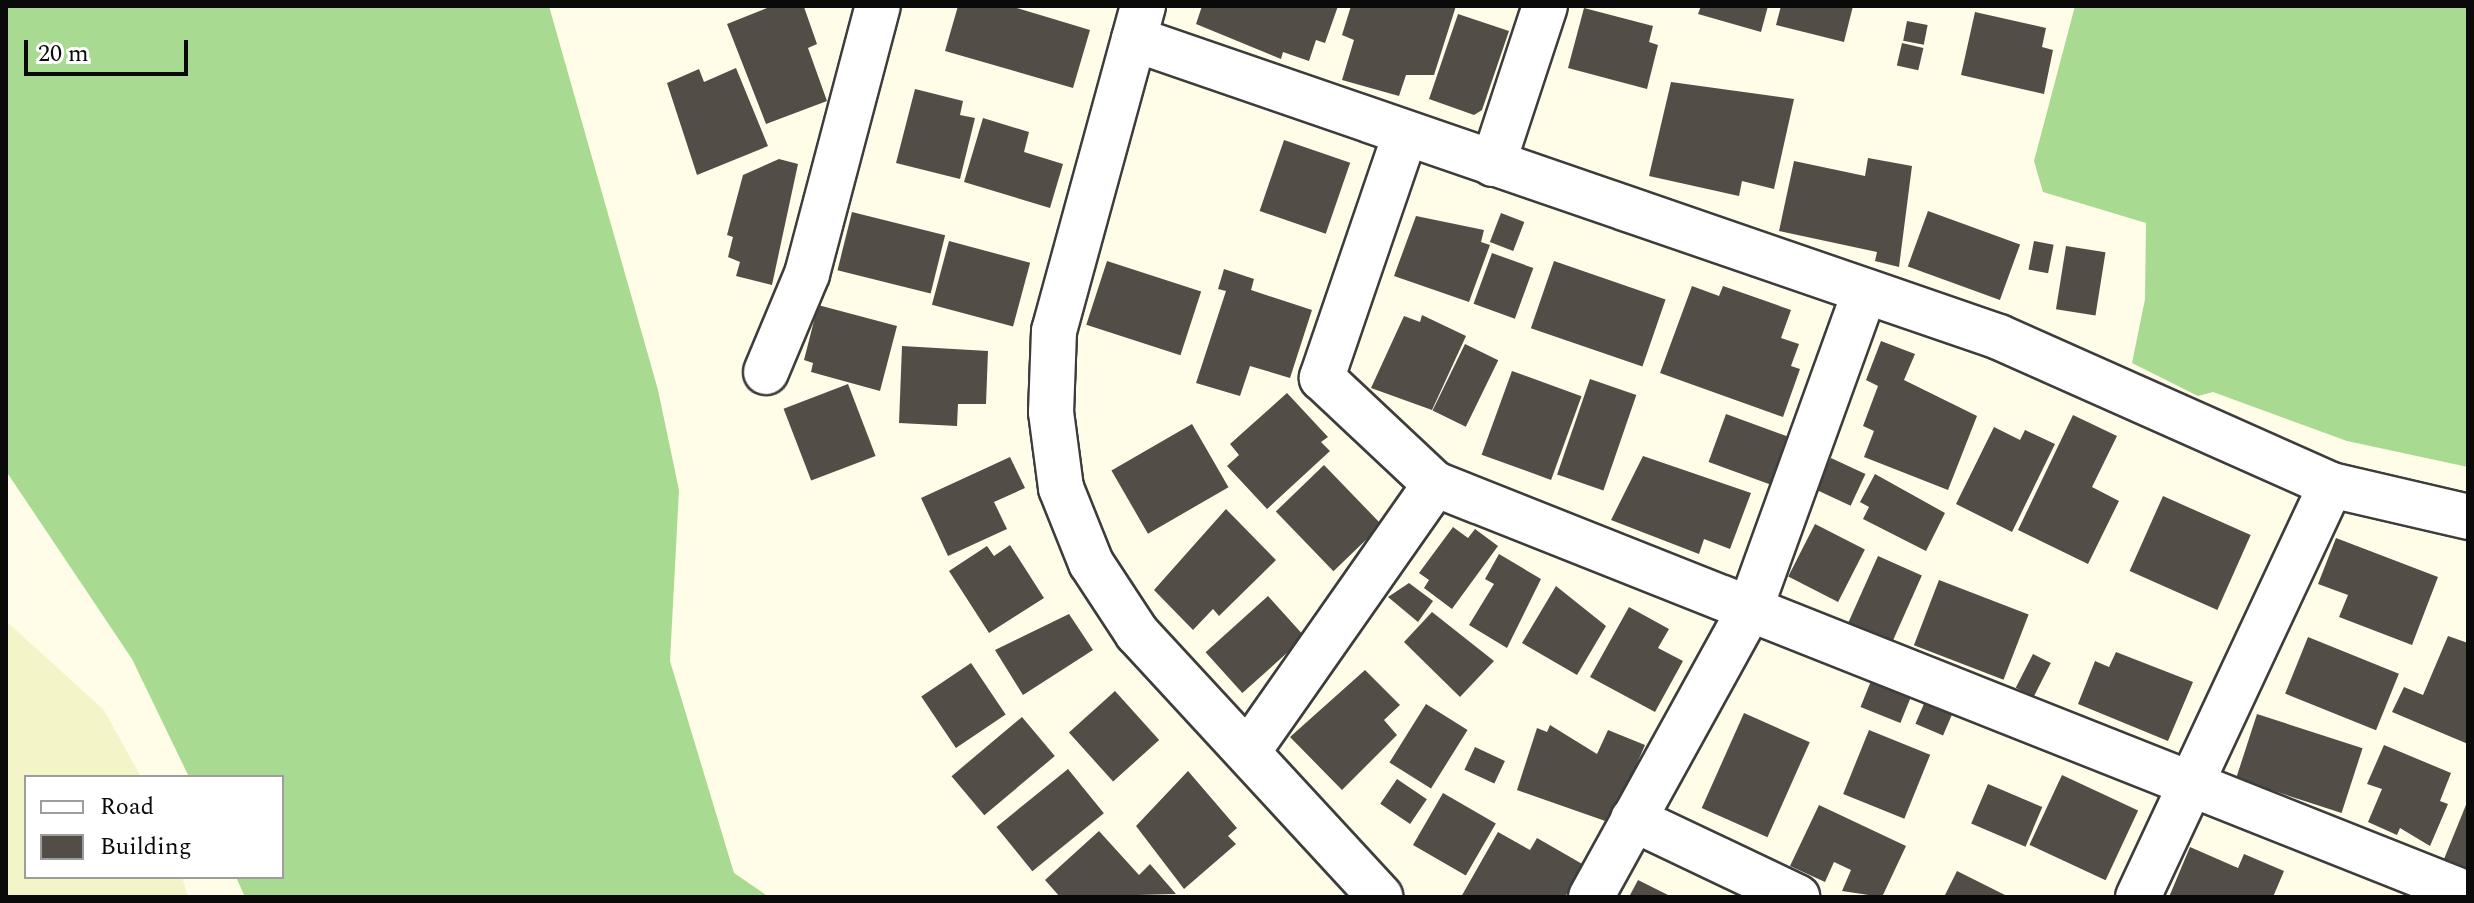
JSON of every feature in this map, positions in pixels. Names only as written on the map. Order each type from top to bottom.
[{"type":"street","points":[[766,372],[807,274],[878,6]]},
{"type":"street","points":[[1493,164],[1545,6]]},
{"type":"street","points":[[1381,897],[1249,750],[1137,633],[1091,563],[1061,488],[1051,412],[1054,331],[1138,23],[1405,135],[1864,294],[1999,337],[2331,485],[2468,517]]},
{"type":"street","points":[[1405,135],[1322,378],[1435,484],[2192,780],[2468,894]]},
{"type":"street","points":[[1591,897],[1750,609],[1864,294]]},
{"type":"street","points":[[1249,750],[1435,484]]},
{"type":"street","points":[[2138,897],[2331,485]]},
{"type":"street","points":[[1633,819],[1797,897]]},
{"type":"green space","points":[[6,6],[549,6],[658,390],[679,490],[670,661],[734,873],[769,897],[245,897],[237,879],[284,879],[284,775],[188,775],[132,659],[6,471]]},
{"type":"green space","points":[[2075,6],[2468,6],[2468,467],[2347,441],[2213,392],[2198,396],[2132,363],[2145,299],[2146,223],[2043,192],[2034,161]]},
{"type":"green space","points":[[6,621],[104,710],[140,775],[24,775],[24,879],[183,879],[188,897],[6,897]]},
{"type":"building","points":[[772,6],[804,7],[817,44],[808,48],[827,101],[766,124],[727,24]]},
{"type":"building","points":[[958,6],[1010,6],[1090,30],[1073,88],[945,51]]},
{"type":"building","points":[[1202,6],[1338,6],[1325,43],[1316,40],[1309,61],[1283,52],[1281,59],[1196,24]]},
{"type":"building","points":[[1351,6],[1456,6],[1434,75],[1406,75],[1399,96],[1342,80],[1354,40],[1342,35]]},
{"type":"building","points":[[1701,6],[1768,6],[1761,32],[1698,14]]},
{"type":"building","points":[[1781,6],[1853,6],[1844,42],[1776,25]]},
{"type":"building","points":[[1584,8],[1653,26],[1649,42],[1658,45],[1647,89],[1568,68]]},
{"type":"building","points":[[1975,12],[2046,28],[2042,47],[2053,50],[2044,94],[1961,75]]},
{"type":"building","points":[[1458,14],[1509,31],[1482,110],[1474,115],[1429,99]]},
{"type":"building","points":[[1907,21],[1928,25],[1924,45],[1903,41]]},
{"type":"building","points":[[1902,43],[1923,48],[1918,70],[1897,65]]},
{"type":"building","points":[[736,68],[768,146],[697,175],[667,83],[699,69],[704,82]]},
{"type":"building","points":[[1671,82],[1794,99],[1774,189],[1742,181],[1739,196],[1649,176]]},
{"type":"building","points":[[915,89],[963,101],[960,115],[975,118],[960,179],[896,163]]},
{"type":"building","points":[[983,118],[1029,132],[1024,152],[1063,164],[1050,208],[964,182]]},
{"type":"building","points":[[1284,140],[1350,163],[1326,234],[1260,211]]},
{"type":"building","points":[[1868,158],[1912,166],[1899,267],[1875,261],[1877,252],[1779,231],[1794,161],[1865,176]]},
{"type":"building","points":[[779,159],[798,164],[772,285],[736,276],[740,262],[728,257],[733,237],[727,235],[743,175]]},
{"type":"building","points":[[1928,211],[2020,245],[2000,300],[1908,266]]},
{"type":"building","points":[[852,212],[945,235],[931,293],[837,270]]},
{"type":"building","points":[[1501,213],[1524,222],[1513,251],[1490,242]]},
{"type":"building","points":[[1416,216],[1484,230],[1481,242],[1490,245],[1469,302],[1394,276]]},
{"type":"building","points":[[949,241],[1030,263],[1013,326],[932,305]]},
{"type":"building","points":[[2034,241],[2054,245],[2048,273],[2028,269]]},
{"type":"building","points":[[2066,246],[2106,252],[2095,315],[2056,309]]},
{"type":"building","points":[[1492,253],[1533,268],[1515,319],[1474,304]]},
{"type":"building","points":[[1107,261],[1201,292],[1180,355],[1086,325]]},
{"type":"building","points":[[1554,261],[1666,299],[1642,367],[1531,328]]},
{"type":"building","points":[[1224,269],[1254,279],[1251,290],[1312,310],[1290,378],[1250,366],[1240,396],[1196,383],[1226,291],[1218,289]]},
{"type":"building","points":[[1692,286],[1719,296],[1723,286],[1791,310],[1781,338],[1799,344],[1791,366],[1800,369],[1783,417],[1660,373]]},
{"type":"building","points":[[818,305],[897,326],[880,391],[811,372],[813,363],[804,360]]},
{"type":"building","points":[[1422,315],[1466,336],[1432,410],[1371,388],[1404,316],[1420,322]]},
{"type":"building","points":[[1881,341],[1915,354],[1904,380],[1977,416],[1948,490],[1864,457],[1874,431],[1863,426],[1878,386],[1866,380]]},
{"type":"building","points":[[1465,344],[1498,360],[1466,427],[1433,411]]},
{"type":"building","points":[[902,346],[988,351],[986,404],[958,404],[957,426],[899,423]]},
{"type":"building","points":[[1512,371],[1582,396],[1551,480],[1482,455]]},
{"type":"building","points":[[1590,379],[1636,395],[1603,490],[1557,474]]},
{"type":"building","points":[[848,384],[876,456],[811,481],[784,409]]},
{"type":"building","points":[[1287,393],[1328,437],[1321,442],[1330,451],[1267,509],[1227,466],[1239,455],[1230,444]]},
{"type":"building","points":[[1726,414],[1787,436],[1770,484],[1709,462]]},
{"type":"building","points":[[2073,415],[2117,436],[2092,487],[2119,501],[2088,564],[2018,530]]},
{"type":"building","points":[[1192,424],[1228,487],[1148,534],[1111,470]]},
{"type":"building","points":[[1994,427],[2020,440],[2025,430],[2055,444],[2012,532],[1956,504]]},
{"type":"building","points":[[1643,456],[1751,493],[1730,549],[1704,539],[1699,554],[1611,520]]},
{"type":"building","points":[[1010,457],[1025,488],[994,502],[1007,529],[948,556],[921,498]]},
{"type":"building","points":[[1831,458],[1865,474],[1851,506],[1816,490]]},
{"type":"building","points":[[1324,465],[1382,525],[1333,571],[1276,512]]},
{"type":"building","points":[[1875,474],[1945,513],[1926,551],[1863,519],[1869,507],[1860,502]]},
{"type":"building","points":[[2163,496],[2251,535],[2217,610],[2130,571]]},
{"type":"building","points":[[1226,509],[1276,560],[1219,616],[1213,609],[1193,630],[1154,590]]},
{"type":"building","points":[[1815,524],[1865,549],[1838,602],[1788,577]]},
{"type":"building","points":[[1453,527],[1468,538],[1475,529],[1498,546],[1452,609],[1424,588],[1429,580],[1419,573]]},
{"type":"building","points":[[2336,538],[2438,577],[2412,645],[2339,617],[2348,595],[2318,584]]},
{"type":"building","points":[[1010,545],[1044,598],[989,633],[949,571],[987,546],[994,556]]},
{"type":"building","points":[[1499,554],[1541,579],[1507,648],[1469,625],[1494,584],[1485,579]]},
{"type":"building","points":[[1878,556],[1922,576],[1892,643],[1848,624]]},
{"type":"building","points":[[1939,580],[2029,614],[2004,680],[1914,645]]},
{"type":"building","points":[[1409,583],[1433,601],[1418,622],[1388,597]]},
{"type":"building","points":[[1556,586],[1606,626],[1577,675],[1522,643]]},
{"type":"building","points":[[1268,596],[1305,637],[1242,693],[1206,652]]},
{"type":"building","points":[[1629,607],[1669,629],[1658,648],[1683,661],[1655,712],[1590,677]]},
{"type":"building","points":[[1432,612],[1494,661],[1460,697],[1404,642]]},
{"type":"building","points":[[1069,614],[1093,650],[1023,695],[995,650]]},
{"type":"building","points":[[2448,636],[2468,643],[2468,744],[2392,712],[2404,687],[2423,695]]},
{"type":"building","points":[[2308,637],[2399,674],[2376,730],[2285,694]]},
{"type":"building","points":[[2116,652],[2193,682],[2168,741],[2078,704],[2095,661],[2109,667]]},
{"type":"building","points":[[2033,654],[2051,663],[2034,697],[2016,688]]},
{"type":"building","points":[[971,663],[1006,714],[956,748],[921,697]]},
{"type":"building","points":[[1365,670],[1400,705],[1384,720],[1397,735],[1342,790],[1290,737]]},
{"type":"building","points":[[1871,681],[1911,697],[1900,723],[1861,707]]},
{"type":"building","points":[[1115,691],[1159,740],[1113,782],[1069,732]]},
{"type":"building","points":[[1926,699],[1954,711],[1943,736],[1915,724]]},
{"type":"building","points":[[1426,704],[1468,730],[1431,788],[1389,763]]},
{"type":"building","points":[[1744,713],[1810,742],[1767,837],[1702,808]]},
{"type":"building","points":[[2257,714],[2363,748],[2342,813],[2236,779]]},
{"type":"building","points":[[1022,717],[1055,756],[984,815],[952,776]]},
{"type":"building","points":[[1550,725],[1597,754],[1608,730],[1645,745],[1611,823],[1517,790],[1537,728],[1547,732]]},
{"type":"building","points":[[1869,730],[1930,755],[1904,819],[1843,794]]},
{"type":"building","points":[[2384,745],[2451,773],[2440,801],[2448,804],[2430,846],[2400,828],[2397,835],[2368,822],[2382,789],[2367,784]]},
{"type":"building","points":[[1475,747],[1505,761],[1494,784],[1464,770]]},
{"type":"building","points":[[1068,769],[1104,813],[1032,871],[997,827]]},
{"type":"building","points":[[1188,771],[1237,828],[1228,836],[1236,844],[1184,889],[1136,826]]},
{"type":"building","points":[[2062,775],[2138,810],[2106,880],[2029,845]]},
{"type":"building","points":[[1397,779],[1427,799],[1410,824],[1380,804]]},
{"type":"building","points":[[1988,784],[2042,807],[2026,847],[1971,824]]},
{"type":"building","points":[[1443,793],[1496,824],[1466,875],[1413,845]]},
{"type":"building","points":[[2468,800],[2468,869],[2444,859]]},
{"type":"building","points":[[1819,805],[1906,846],[1882,897],[1842,891],[1851,870],[1834,862],[1825,882],[1790,866]]},
{"type":"building","points":[[1099,831],[1139,875],[1150,864],[1176,894],[1060,897],[1045,880]]},
{"type":"building","points":[[1498,832],[1530,850],[1537,838],[1584,865],[1565,897],[1461,897]]},
{"type":"building","points":[[2190,847],[2238,868],[2244,854],[2284,871],[2273,897],[2169,897]]},
{"type":"building","points":[[1957,871],[2009,897],[1944,897]]},
{"type":"building","points":[[1638,880],[1672,897],[1629,897]]}]
